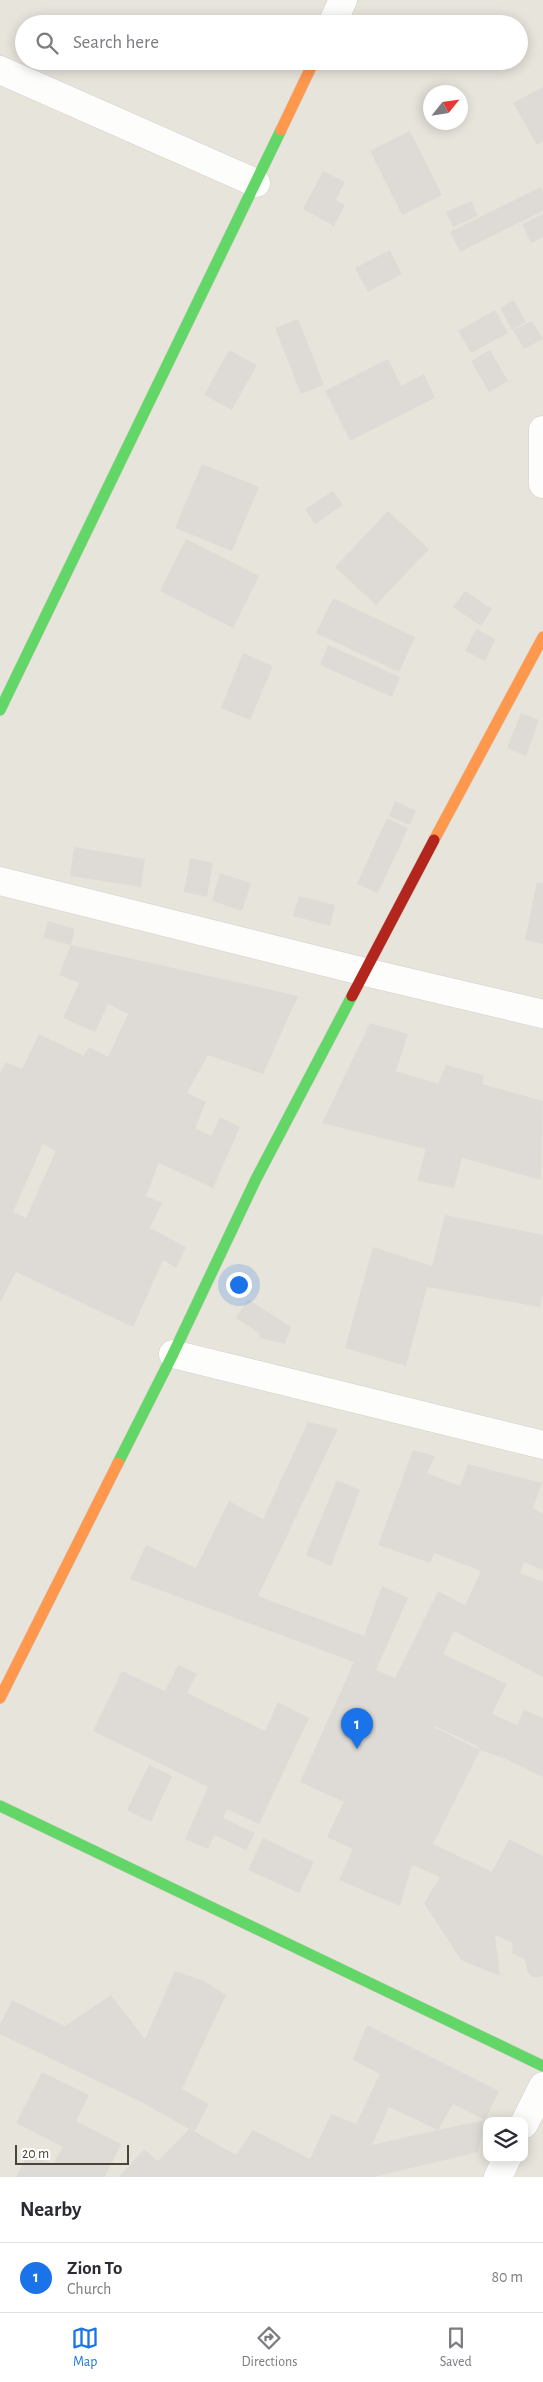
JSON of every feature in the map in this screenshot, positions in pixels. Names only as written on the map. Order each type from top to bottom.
[{"type":"street","points":[[336,15],[343,0]]},
{"type":"street","points":[[0,70],[256,182]]},
{"type":"street","points":[[0,710],[310,70]]},
{"type":"street","points":[[543,430],[543,484]]},
{"type":"street","points":[[0,1698],[173,1354],[256,1180],[486,740],[543,637]]},
{"type":"street","points":[[0,881],[365,972],[543,1014]]},
{"type":"street","points":[[173,1354],[543,1445]]},
{"type":"street","points":[[0,1806],[543,2066]]},
{"type":"street","points":[[528,2117],[543,2086]]},
{"type":"street","points":[[498,2177],[506,2162]]},
{"type":"shaded area","points":[[0,0],[543,0],[543,2177],[0,2177]]},
{"type":"building","points":[[543,87],[543,141],[537,145],[513,103]]},
{"type":"building","points":[[410,131],[442,195],[402,215],[370,151]]},
{"type":"building","points":[[323,171],[345,182],[336,200],[345,205],[334,226],[303,209]]},
{"type":"building","points":[[541,187],[543,192],[543,211],[460,252],[450,232]]},
{"type":"building","points":[[471,201],[478,216],[453,227],[446,212]]},
{"type":"building","points":[[543,214],[543,237],[531,243],[522,224]]},
{"type":"building","points":[[390,250],[402,274],[368,292],[355,268]]},
{"type":"building","points":[[514,300],[526,322],[512,330],[500,308]]},
{"type":"building","points":[[495,310],[508,333],[471,353],[458,331]]},
{"type":"building","points":[[298,319],[324,385],[301,394],[275,328]]},
{"type":"building","points":[[532,321],[543,339],[524,349],[513,330]]},
{"type":"building","points":[[229,350],[257,365],[232,410],[204,395]]},
{"type":"building","points":[[490,350],[508,381],[489,392],[471,361]]},
{"type":"building","points":[[388,359],[401,386],[424,374],[435,398],[350,441],[325,391]]},
{"type":"building","points":[[202,464],[259,487],[232,551],[175,528]]},
{"type":"building","points":[[333,491],[343,505],[315,524],[305,509]]},
{"type":"building","points":[[388,511],[429,549],[376,605],[335,567]]},
{"type":"building","points":[[186,539],[259,576],[233,628],[160,591]]},
{"type":"building","points":[[465,591],[492,609],[481,626],[453,607]]},
{"type":"building","points":[[333,598],[415,637],[399,672],[316,633]]},
{"type":"building","points":[[476,629],[495,639],[485,661],[465,651]]},
{"type":"building","points":[[328,645],[400,677],[392,697],[320,665]]},
{"type":"building","points":[[243,653],[273,666],[250,720],[221,708]]},
{"type":"building","points":[[521,713],[539,720],[526,756],[507,748]]},
{"type":"building","points":[[395,801],[416,811],[410,825],[389,816]]},
{"type":"building","points":[[387,818],[408,828],[378,893],[357,884]]},
{"type":"building","points":[[74,847],[145,859],[141,887],[70,876]]},
{"type":"building","points":[[190,858],[213,863],[207,897],[184,892]]},
{"type":"building","points":[[220,873],[251,883],[242,911],[212,901]]},
{"type":"building","points":[[537,882],[543,883],[543,944],[525,940]]},
{"type":"building","points":[[299,896],[335,905],[330,926],[293,916]]},
{"type":"building","points":[[48,921],[75,929],[71,945],[43,938]]},
{"type":"building","points":[[71,945],[298,996],[263,1074],[208,1055],[187,1093],[206,1102],[195,1128],[211,1136],[220,1117],[240,1127],[213,1188],[159,1163],[146,1196],[162,1203],[150,1228],[186,1247],[176,1268],[163,1260],[133,1327],[16,1272],[0,1303],[0,1074],[6,1062],[22,1069],[39,1034],[84,1056],[89,1047],[108,1057],[128,1014],[108,1004],[95,1032],[63,1018],[79,983],[59,975]],"holes":[[[43,1144],[56,1151],[26,1218],[13,1212]]]},
{"type":"building","points":[[370,1023],[408,1034],[396,1071],[438,1084],[446,1065],[484,1075],[482,1084],[543,1101],[541,1180],[462,1158],[454,1188],[417,1181],[426,1149],[322,1123]]},
{"type":"building","points":[[445,1215],[543,1235],[543,1295],[540,1307],[427,1287],[406,1366],[345,1348],[373,1247],[432,1266]]},
{"type":"building","points":[[248,1299],[291,1327],[285,1344],[259,1338],[260,1334],[236,1318]]},
{"type":"building","points":[[308,1422],[338,1429],[258,1596],[364,1636],[382,1586],[408,1598],[376,1670],[395,1678],[438,1591],[465,1605],[481,1571],[434,1553],[430,1563],[378,1545],[413,1450],[435,1456],[427,1473],[460,1486],[468,1464],[542,1483],[533,1508],[543,1514],[543,1570],[524,1562],[520,1573],[543,1582],[543,1677],[454,1631],[443,1654],[507,1684],[492,1714],[517,1725],[524,1710],[543,1718],[543,1777],[503,1758],[480,1750],[433,1844],[492,1872],[509,1839],[543,1856],[543,1975],[541,1977],[533,1977],[528,1973],[525,1960],[512,1953],[513,1943],[495,1935],[500,1976],[461,1960],[424,1903],[440,1877],[412,1865],[400,1906],[339,1880],[353,1849],[327,1837],[344,1802],[300,1782],[354,1662],[130,1579],[146,1545],[196,1568],[229,1501],[263,1519]],"holes":[[[434,1727],[477,1746],[480,1750]]]},
{"type":"building","points":[[337,1480],[360,1490],[331,1566],[306,1555]]},
{"type":"building","points":[[178,1665],[197,1674],[187,1693],[265,1731],[278,1702],[309,1718],[259,1824],[227,1809],[223,1818],[255,1833],[246,1850],[214,1835],[208,1849],[185,1839],[208,1787],[93,1731],[122,1671],[165,1691]]},
{"type":"building","points":[[149,1765],[172,1776],[151,1822],[127,1810]]},
{"type":"building","points":[[263,1838],[314,1862],[299,1893],[248,1870]]},
{"type":"building","points":[[175,1971],[204,1981],[226,1995],[182,2089],[209,2104],[195,2131],[190,2129],[236,2155],[253,2130],[310,2159],[331,2114],[356,2124],[380,2074],[353,2060],[367,2025],[499,2091],[486,2117],[483,2117],[483,2119],[453,2104],[438,2130],[483,2120],[478,2152],[374,2177],[119,2177],[144,2149],[158,2161],[189,2129],[143,2103],[0,2034],[0,2024],[12,2000],[65,2026],[111,1995],[145,2039]],"holes":[[[389,2107],[438,2130],[372,2145]]]},
{"type":"building","points":[[42,2072],[89,2095],[76,2121],[121,2144],[105,2177],[16,2177],[29,2152],[53,2164],[63,2147],[16,2123]]},
{"type":"traffic: fast","points":[[0,710],[281,130]]},
{"type":"traffic: fast","points":[[118,1463],[173,1354],[256,1179],[352,996]]},
{"type":"traffic: fast","points":[[0,1806],[543,2066]]},
{"type":"traffic: slow","points":[[281,130],[310,70]]},
{"type":"traffic: slow","points":[[434,840],[543,637]]},
{"type":"traffic: slow","points":[[0,1698],[118,1463]]},
{"type":"traffic: jam","points":[[352,996],[434,840]]},
{"type":"place","name":"Zion To","points":[[357,1749]]}]
